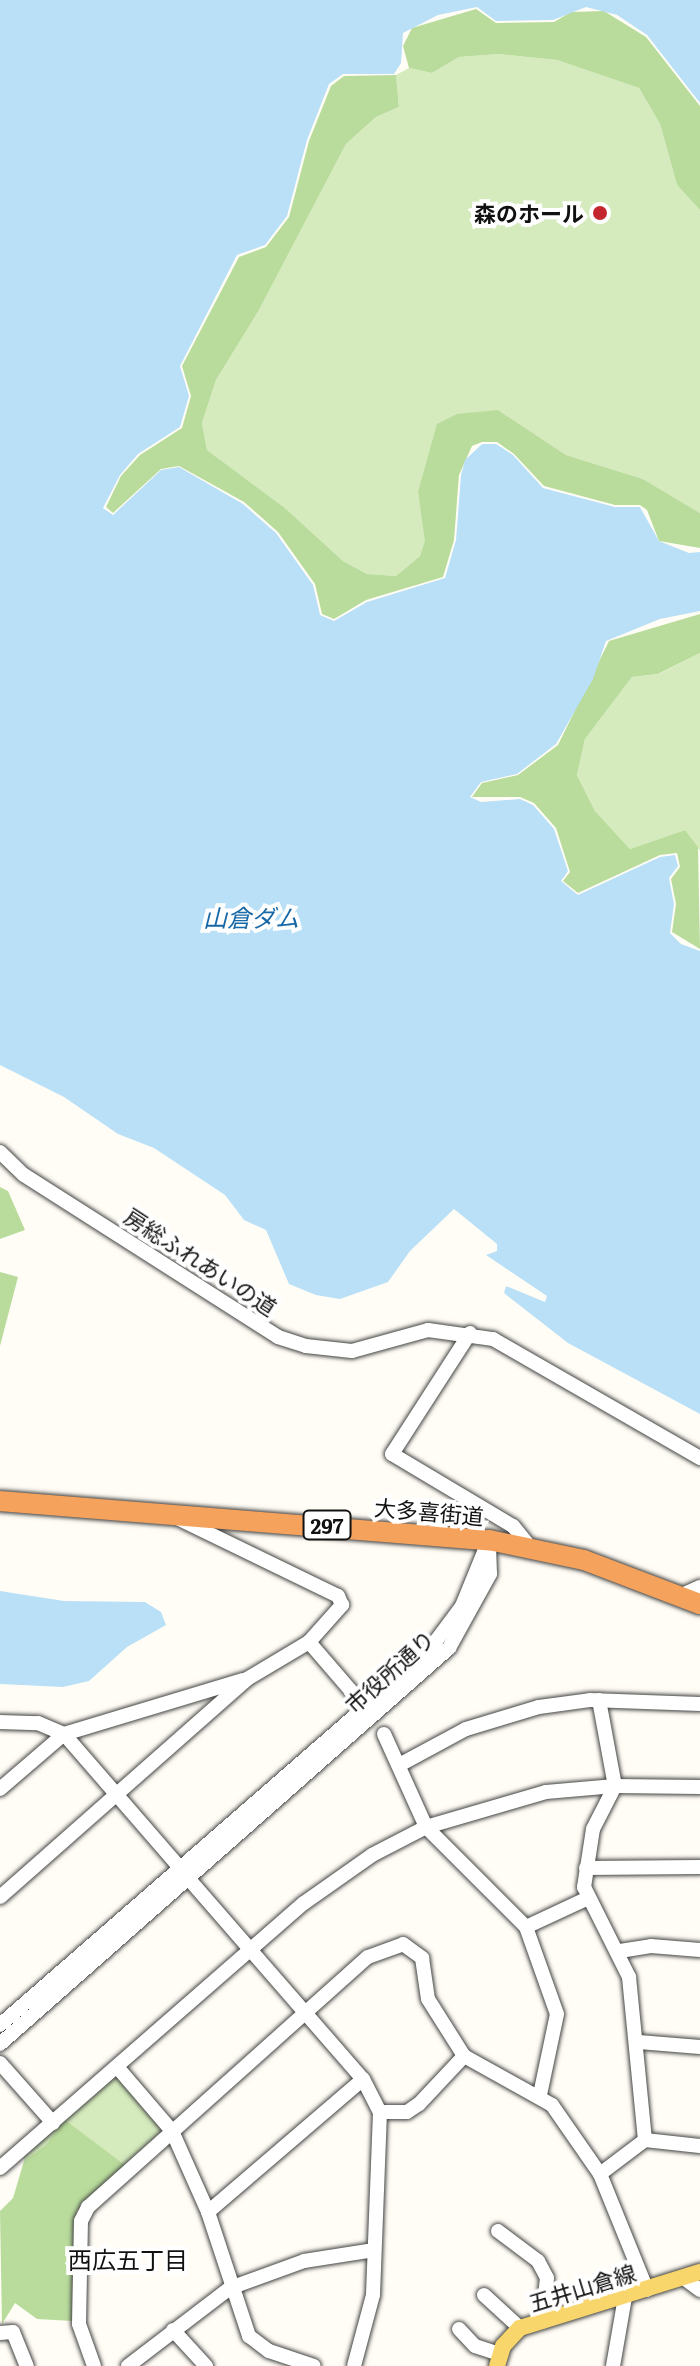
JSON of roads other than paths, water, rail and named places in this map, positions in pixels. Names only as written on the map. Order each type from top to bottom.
[{"type":"highway","name":"大多喜街道","points":[[0,1501],[164,1511],[489,1540],[530,1547],[694,1595]]},
{"type":"main road","name":"五井山倉線","points":[[499,2360],[520,2328],[692,2275]]},
{"type":"street","name":"房総ふれあいの道","points":[[0,1152],[24,1175],[278,1337],[306,1346],[352,1351],[428,1330],[470,1333],[493,1339],[700,1458]]},
{"type":"street","points":[[470,1333],[392,1454],[513,1526],[530,1547]]},
{"type":"street","points":[[0,1897],[247,1679],[309,1642],[342,1605],[342,1599],[164,1511]]},
{"type":"street","name":"市役所通り","points":[[0,2044],[450,1625],[489,1540]]},
{"type":"street","name":"市役所通り","points":[[0,2025],[449,1648],[487,1583],[493,1559],[489,1540]]},
{"type":"street","points":[[309,1642],[365,1707]]},
{"type":"street","points":[[0,1789],[64,1734],[247,1679]]},
{"type":"street","points":[[599,1700],[615,1786],[593,1829],[586,1868],[586,1899],[620,1951],[639,2042],[645,2140]]},
{"type":"street","points":[[401,1764],[466,1729],[539,1707],[599,1700],[700,1704]]},
{"type":"street","points":[[0,1722],[38,1723],[64,1734],[306,2018],[363,2079],[380,2112],[373,2295],[354,2366]]},
{"type":"street","points":[[384,1734],[401,1764],[426,1827],[526,1927],[557,2014],[540,2095]]},
{"type":"street","points":[[0,2168],[304,1903],[372,1855],[426,1827],[546,1792],[615,1786],[700,1787]]},
{"type":"street","points":[[586,1868],[700,1867]]},
{"type":"street","points":[[526,1927],[586,1899]]},
{"type":"street","points":[[94,2366],[79,2324],[81,2221],[88,2207],[306,2018],[368,1957],[403,1944],[422,1958],[428,1999],[464,2056],[502,2080],[540,2095],[600,2174],[647,2290]]},
{"type":"street","points":[[620,1951],[651,1946],[700,1950]]},
{"type":"street","points":[[639,2042],[700,2047]]},
{"type":"street","points":[[380,2112],[407,2112],[419,2104],[464,2056]]},
{"type":"street","points":[[0,2063],[53,2123]]},
{"type":"street","points":[[118,2068],[172,2131],[208,2212],[230,2288],[249,2336],[258,2344],[314,2366]]},
{"type":"street","points":[[208,2212],[363,2079]]},
{"type":"street","points":[[600,2174],[645,2140],[700,2146]]},
{"type":"street","points":[[498,2231],[538,2261],[547,2278],[542,2322]]},
{"type":"street","points":[[128,2366],[230,2288],[304,2261],[374,2250]]},
{"type":"street","points":[[692,2275],[700,2290]]},
{"type":"street","points":[[484,2295],[520,2328]]},
{"type":"street","points":[[613,2366],[625,2297]]},
{"type":"street","points":[[459,2329],[475,2346],[499,2360]]},
{"type":"street","points":[[173,2330],[206,2366]]},
{"type":"street","points":[[0,2333],[13,2332],[27,2366]]},
{"type":"water","name":"山倉ダム","points":[[0,0],[700,0],[700,103],[647,35],[617,15],[586,7],[553,20],[496,21],[477,7],[438,15],[403,33],[401,63],[394,74],[343,74],[329,84],[307,140],[287,216],[265,245],[237,255],[180,366],[189,396],[180,427],[138,454],[120,475],[103,508],[113,515],[161,470],[179,467],[243,504],[276,533],[313,585],[320,615],[334,621],[367,602],[445,578],[456,540],[465,460],[482,444],[496,444],[513,455],[543,488],[615,507],[640,507],[659,541],[689,553],[700,552],[700,611],[660,619],[606,641],[593,679],[556,744],[517,774],[481,782],[470,797],[481,802],[520,799],[533,805],[554,829],[568,871],[561,881],[578,895],[660,857],[675,855],[678,866],[669,878],[674,904],[670,933],[681,944],[700,951],[700,1414],[568,1343],[504,1293],[506,1286],[545,1302],[547,1296],[486,1255],[497,1251],[497,1244],[454,1209],[410,1251],[388,1282],[340,1299],[316,1295],[289,1284],[266,1230],[244,1220],[225,1195],[154,1148],[118,1134],[64,1097],[0,1065]]},
{"type":"water","points":[[0,1591],[64,1601],[145,1602],[161,1612],[166,1625],[127,1647],[89,1681],[63,1687],[0,1684]]},
{"type":"place","name":"森のホール","points":[[600,213]]},
{"type":"district","name":"西広五丁目","points":[[128,2259]]}]
